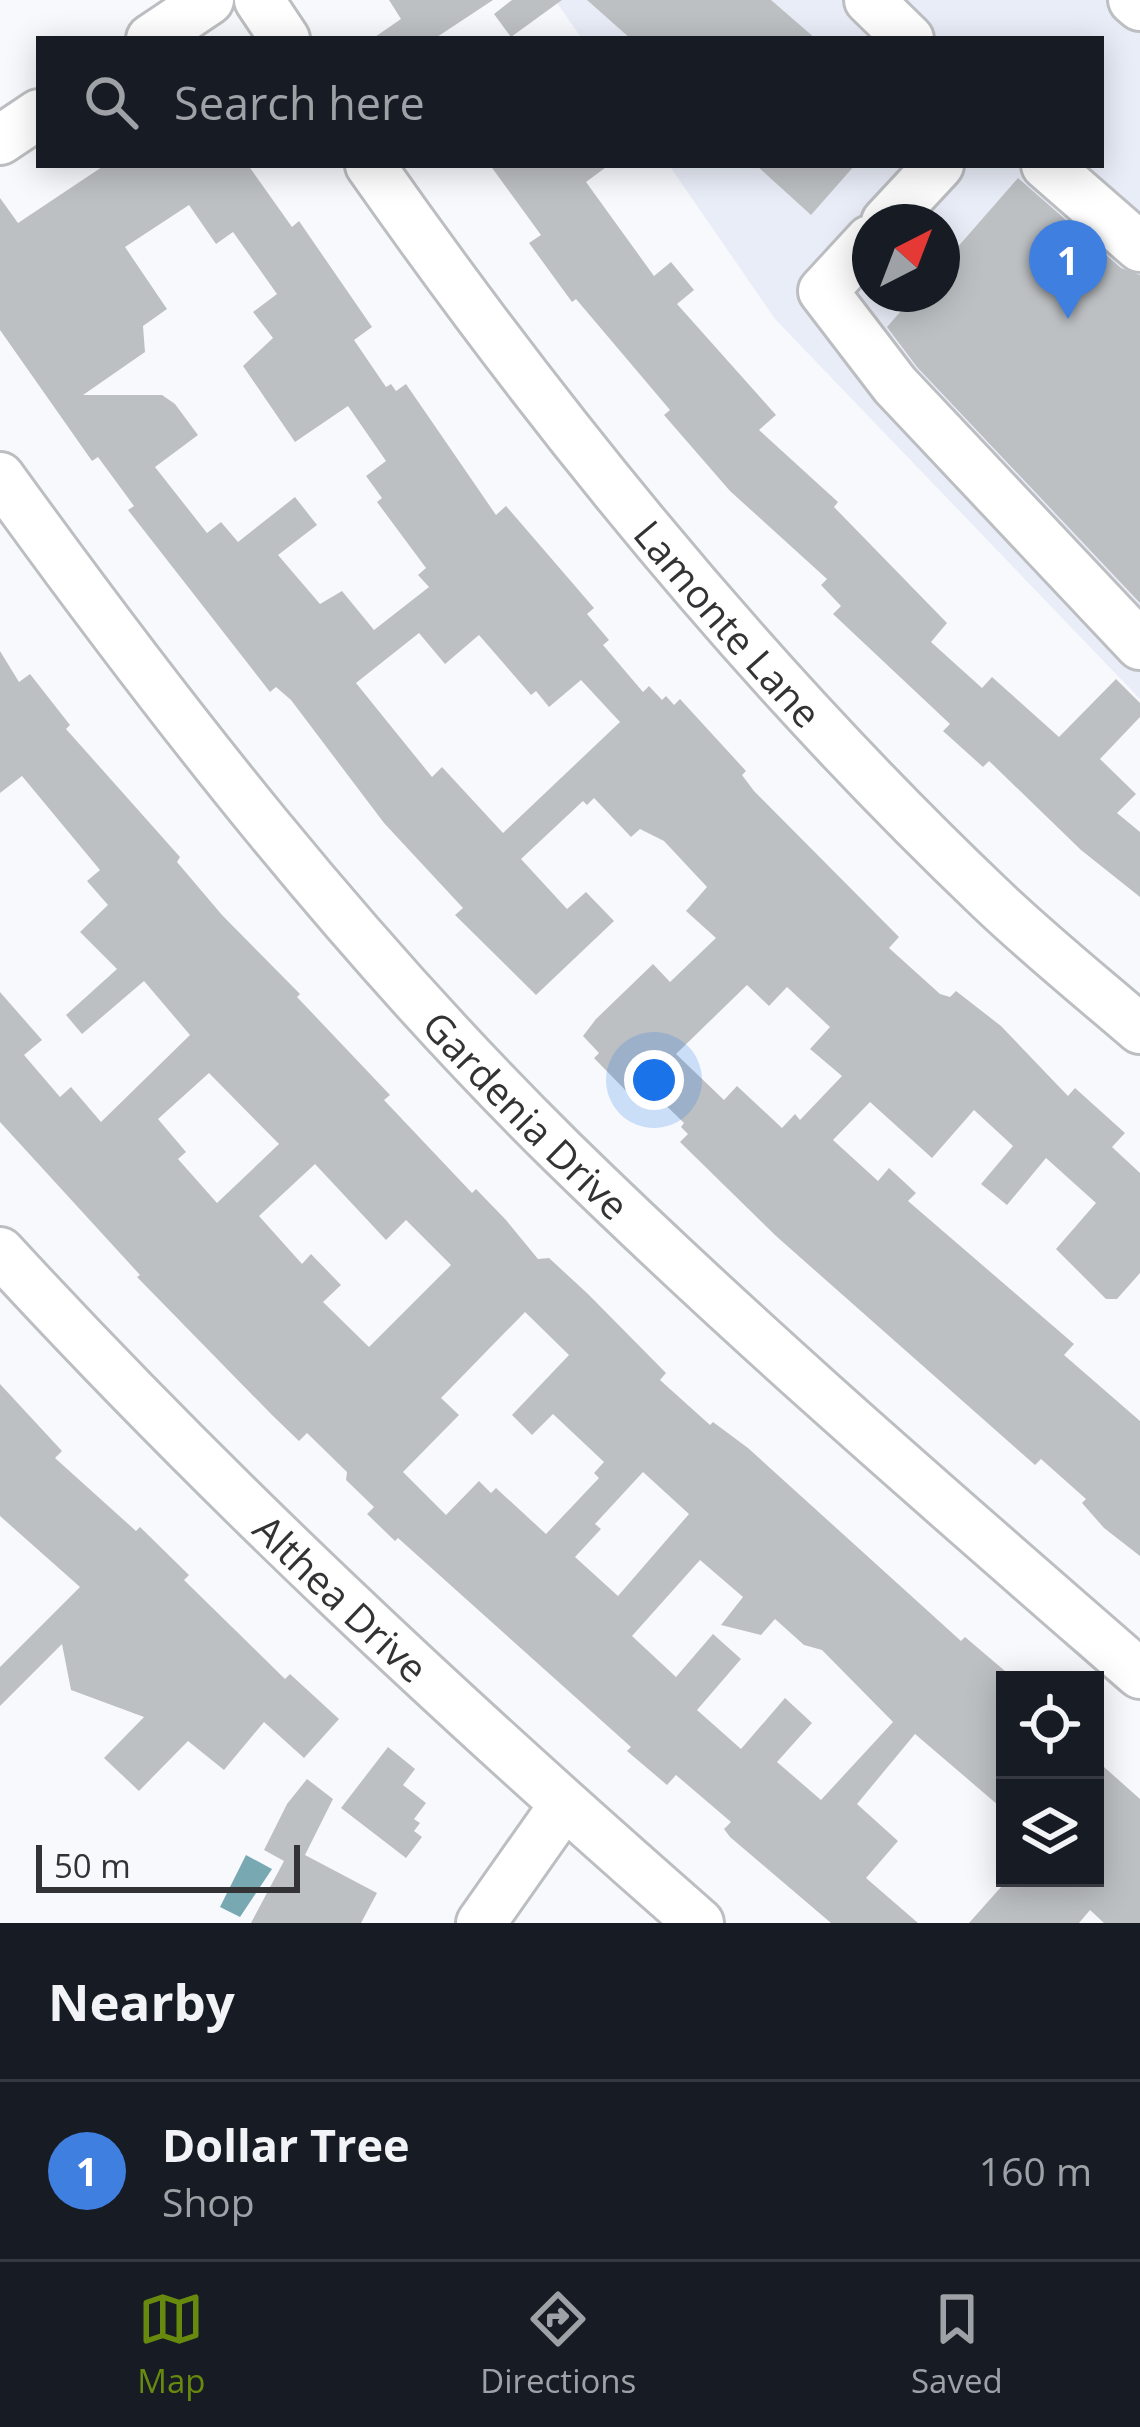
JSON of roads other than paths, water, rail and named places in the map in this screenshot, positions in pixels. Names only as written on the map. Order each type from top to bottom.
[{"type":"street","points":[[155,36],[209,0]]},
{"type":"street","points":[[259,0],[283,36]]},
{"type":"street","points":[[869,0],[906,36]]},
{"type":"street","points":[[1133,0],[1140,6]]},
{"type":"street","points":[[0,140],[36,116]]},
{"type":"street","name":"Lamonte Lane","points":[[372,168],[563,428],[771,674],[990,898],[1140,1030]]},
{"type":"street","points":[[903,204],[936,168]]},
{"type":"street","points":[[1049,168],[1140,247]]},
{"type":"street","points":[[852,260],[823,291],[895,385],[1140,645]]},
{"type":"street","name":"Gardenia Drive","points":[[0,477],[246,804],[385,964],[560,1150],[818,1393],[1140,1674]]},
{"type":"street","name":"Althea Drive","points":[[0,1252],[141,1406],[293,1557],[699,1923]]},
{"type":"street","points":[[481,1923],[564,1805]]},
{"type":"water","points":[[246,1855],[272,1869],[240,1917],[220,1907]]},
{"type":"place","name":"Dollar Tree","points":[[1068,319]]}]
